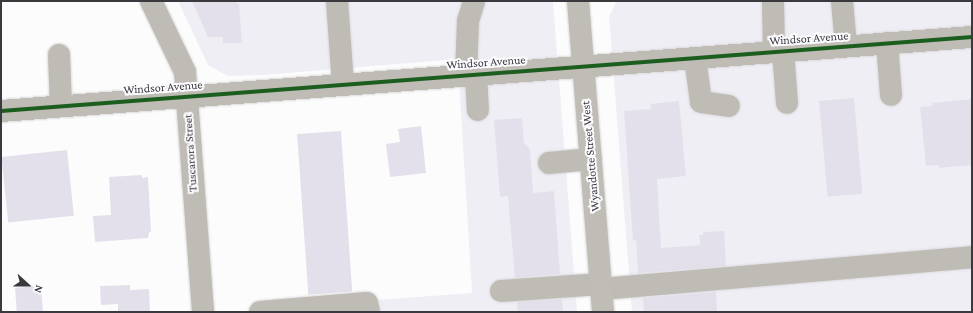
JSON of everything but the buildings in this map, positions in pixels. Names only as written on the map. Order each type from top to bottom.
[{"type":"main road","name":"Wyandotte Street West","points":[[578,1],[603,312]]},
{"type":"street","name":"Tuscarora Street","points":[[151,1],[185,72],[203,312]]},
{"type":"street","points":[[474,1],[468,21],[471,75],[478,110]]},
{"type":"street","points":[[773,1],[787,103]]},
{"type":"street","points":[[842,1],[846,46]]},
{"type":"street","points":[[335,6],[343,84]]},
{"type":"street","name":"Windsor Avenue","points":[[1,111],[972,37]]},
{"type":"street","points":[[887,43],[891,94]]},
{"type":"street","points":[[58,55],[61,106]]},
{"type":"street","points":[[695,58],[701,102],[729,106]]},
{"type":"street","points":[[549,163],[591,159]]},
{"type":"street","points":[[502,291],[601,287],[972,257]]},
{"type":"street","points":[[260,312],[367,303],[369,312]]},
{"type":"shaded area","points":[[178,1],[553,1],[577,312],[349,312],[349,302],[472,293],[459,59],[263,75],[228,76],[208,65]]},
{"type":"shaded area","points":[[617,1],[972,1],[972,312],[632,312],[609,16]]},
{"type":"cycle path","points":[[1,111],[972,37]]}]
